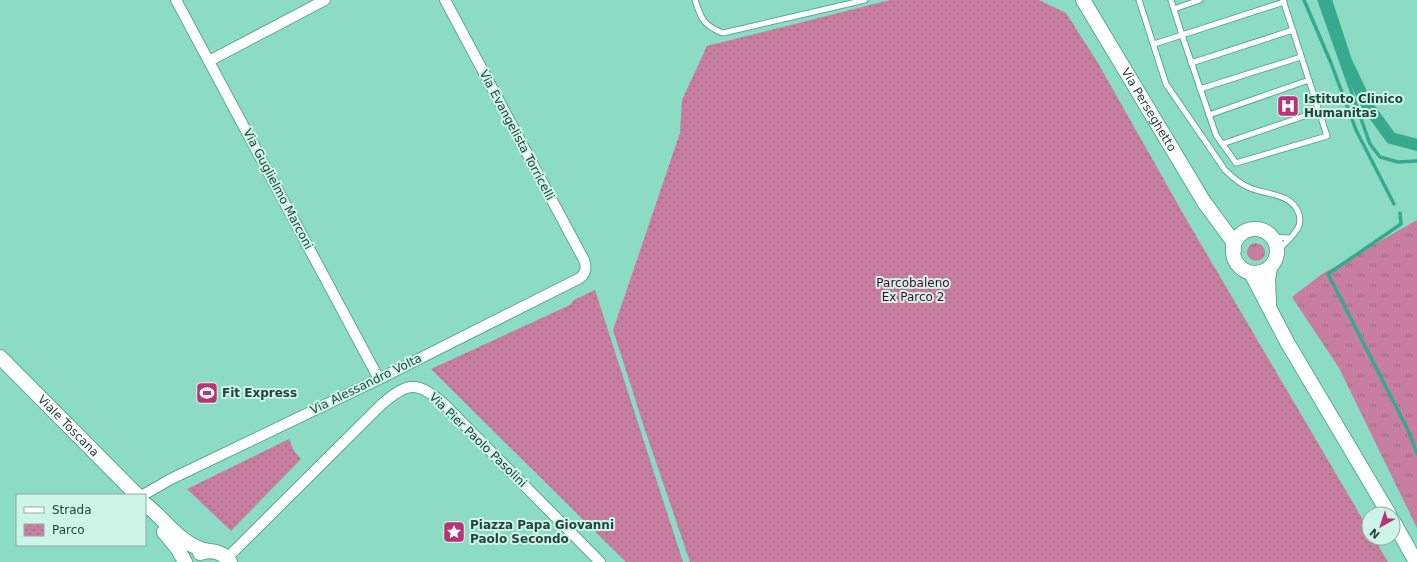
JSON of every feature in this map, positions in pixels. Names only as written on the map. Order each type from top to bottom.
[{"type":"street","name":"Via Guglielmo Marconi","points":[[176,0],[379,379]]},
{"type":"street","points":[[209,61],[325,0]]},
{"type":"street","name":"Via Evangelista Torricelli","points":[[445,0],[584,260],[586,270]]},
{"type":"street","name":"Via Perseghetto","points":[[1083,0],[1204,202],[1232,240],[1234,250]]},
{"type":"street","points":[[1217,219],[1237,227],[1256,230],[1266,232],[1272,237],[1276,244],[1276,259],[1270,267],[1262,272],[1251,273],[1238,265],[1234,255],[1234,250],[1235,243],[1239,237],[1245,232],[1256,230]]},
{"type":"street","points":[[1269,309],[1268,280],[1270,267]]},
{"type":"street","name":"Via Alessandro Volta","points":[[145,494],[178,476],[379,379],[580,278],[584,275],[586,270]]},
{"type":"street","points":[[1251,273],[1291,349],[1384,506]]},
{"type":"street","name":"Viale Toscana","points":[[0,357],[136,494]]},
{"type":"street","name":"Via Pier Paolo Pasolini","points":[[229,560],[381,405],[402,389],[412,387],[421,388],[431,392],[445,405],[600,562]]},
{"type":"street","points":[[146,505],[188,543],[199,549],[219,553],[229,560]]},
{"type":"street","points":[[146,506],[154,520],[178,549],[185,562]]},
{"type":"street","points":[[1401,535],[1416,562]]},
{"type":"street","points":[[190,562],[198,554],[209,551]]},
{"type":"lane","points":[[695,0],[704,23],[714,30],[723,33],[865,0]]},
{"type":"lane","points":[[1139,0],[1166,84],[1225,170],[1234,179],[1249,188],[1290,201],[1296,208],[1300,217],[1298,227],[1290,238],[1277,251]]},
{"type":"lane","points":[[1154,44],[1182,35],[1283,1],[1327,136],[1236,163],[1216,135],[1191,63],[1182,35],[1174,9],[1171,0]]},
{"type":"lane","points":[[1174,9],[1200,0]]},
{"type":"lane","points":[[1191,63],[1293,30]]},
{"type":"lane","points":[[1200,89],[1301,57]]},
{"type":"lane","points":[[1209,115],[1309,80]]},
{"type":"lane","points":[[1222,144],[1319,111]]},
{"type":"lane","points":[[1272,237],[1290,238]]},
{"type":"green space","name":"Parcobaleno Ex Parco 2","points":[[890,0],[1039,0],[1066,13],[1098,63],[1185,217],[1361,516],[1361,546],[1379,546],[1388,562],[690,562],[613,330],[680,133],[682,100],[707,46]]},
{"type":"green space","points":[[1417,220],[1417,528],[1339,368],[1292,297],[1322,274]]},
{"type":"green space","points":[[1256,243],[1262,246],[1265,252],[1262,258],[1256,261],[1250,258],[1247,252],[1250,246]]},
{"type":"green space","points":[[595,290],[683,562],[626,562],[431,369],[570,305],[574,300]]},
{"type":"green space","points":[[289,439],[294,451],[301,459],[231,531],[187,489]]},
{"type":"waterway","points":[[1304,0],[1331,63],[1356,130],[1394,204]]},
{"type":"waterway","points":[[1319,0],[1370,144],[1380,157],[1398,162],[1417,161]]},
{"type":"waterway","points":[[1326,0],[1346,61],[1367,105],[1391,138],[1417,145]]},
{"type":"waterway","points":[[1400,213],[1401,224],[1328,274],[1409,432],[1417,454]]},
{"type":"place","name":"Istituto Clinico Humanitas","points":[[1288,106]]},
{"type":"place","name":"Fit Express","points":[[207,393]]},
{"type":"place","name":"Piazza Papa Giovanni Paolo Secondo","points":[[454,532]]}]
